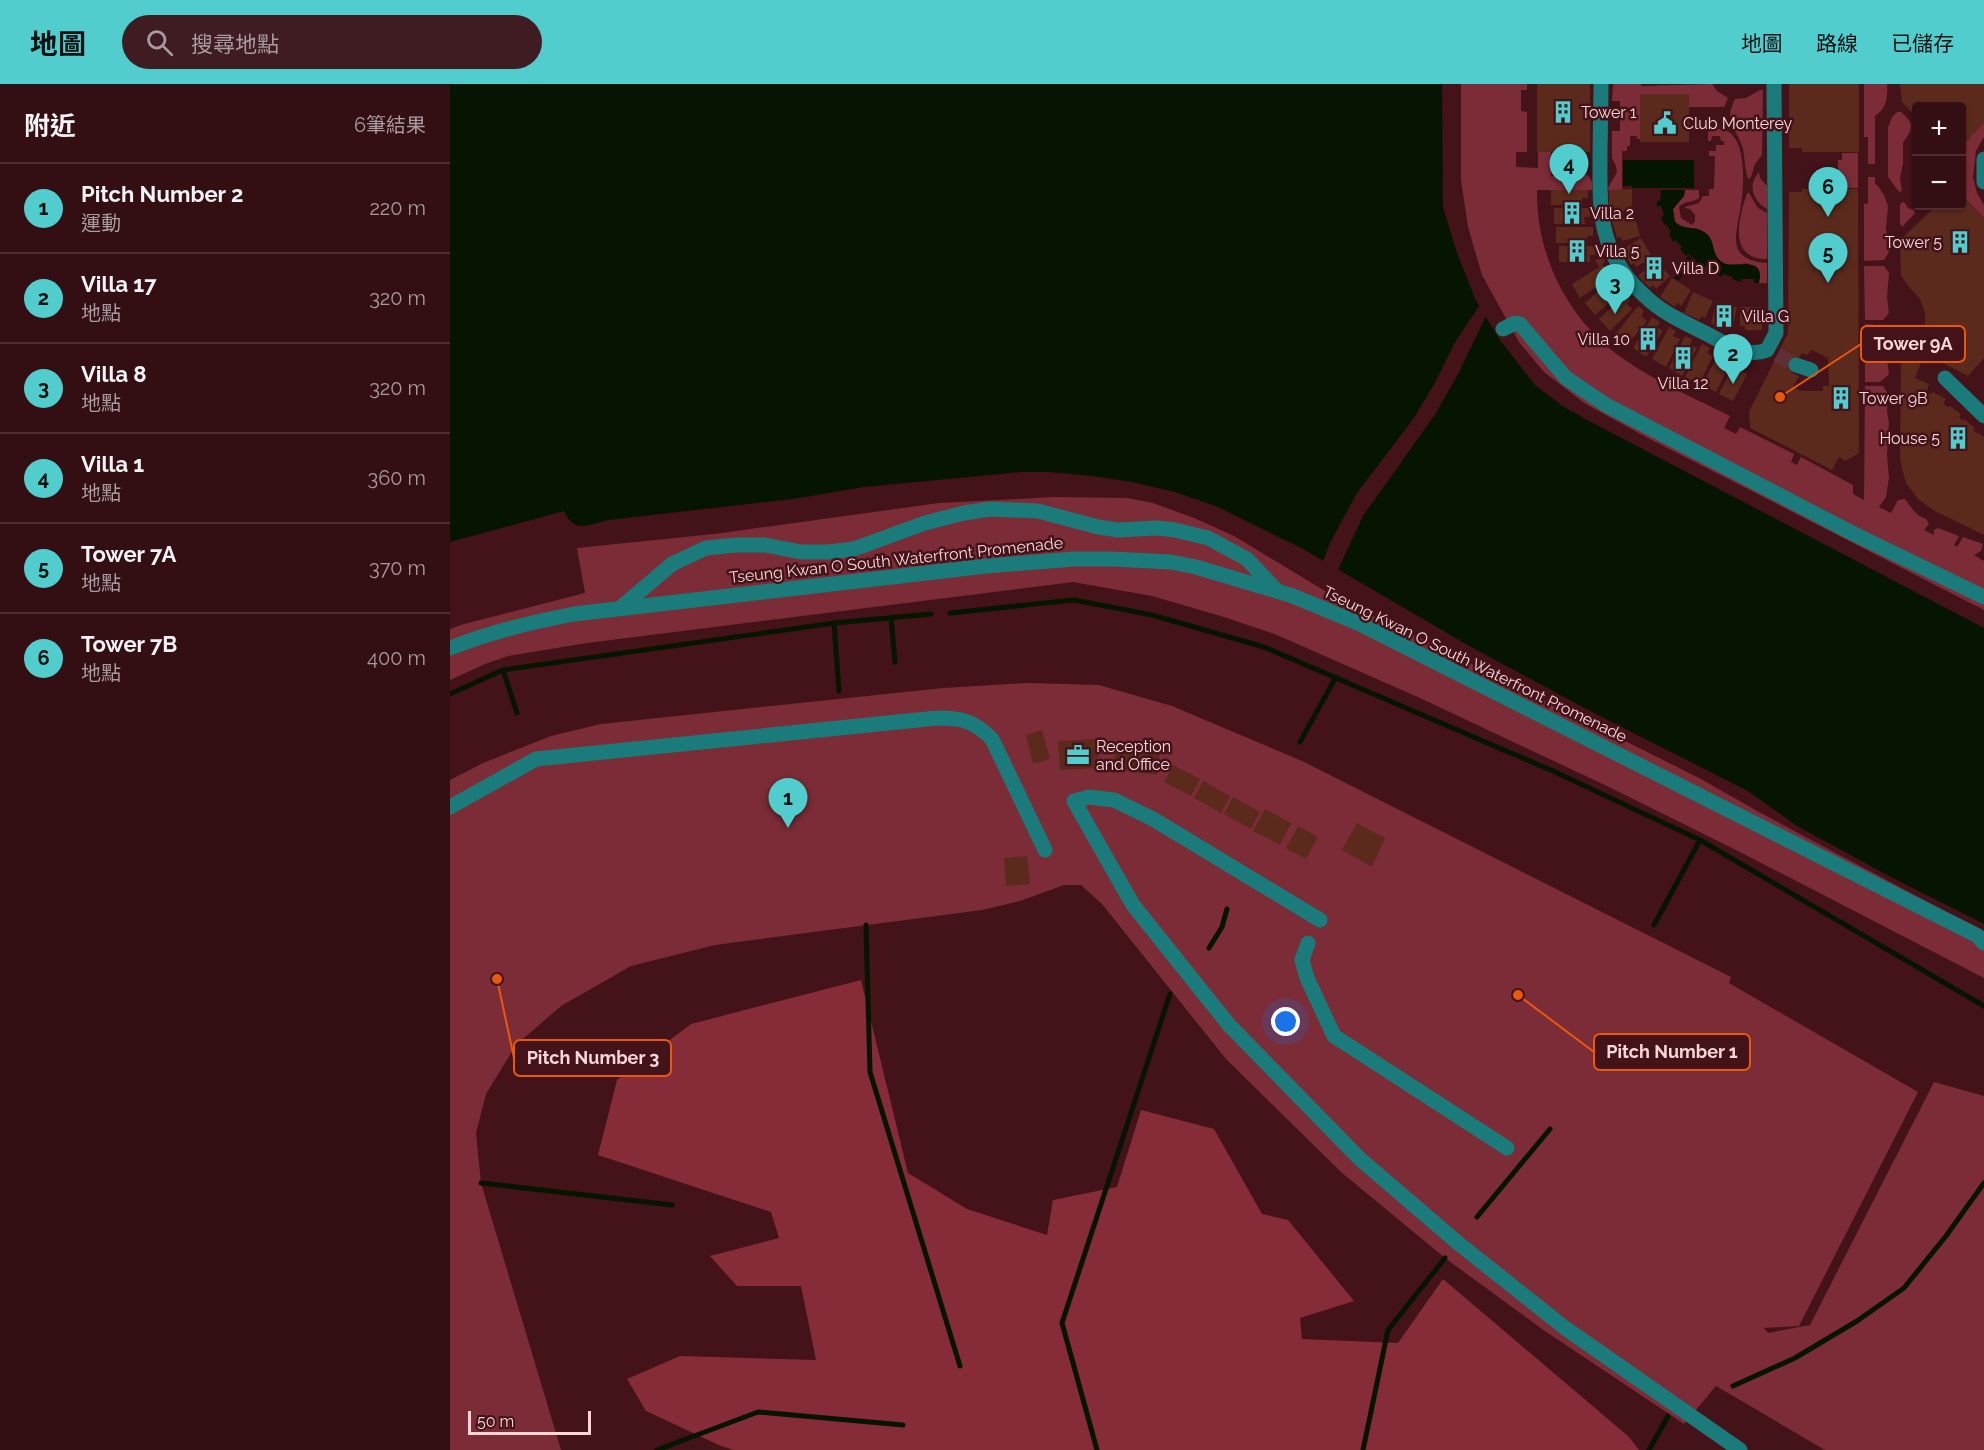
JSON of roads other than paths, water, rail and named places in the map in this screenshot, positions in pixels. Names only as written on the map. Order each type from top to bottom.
[{"type":"street","points":[[1601,84],[1601,208],[1607,241],[1623,270],[1643,296],[1656,306],[1689,325],[1743,351],[1752,353],[1772,353],[1776,333],[1774,84]]},
{"type":"street","points":[[1984,159],[1984,182]]},
{"type":"street","points":[[1503,329],[1515,323],[1520,324],[1566,378],[1606,405],[1854,534],[1984,597]]},
{"type":"street","points":[[1945,378],[1981,406]]},
{"type":"street","points":[[617,610],[672,564],[706,548],[765,545],[801,552],[854,549],[926,523],[990,509],[1038,511],[1098,527],[1118,530],[1157,528],[1208,538],[1247,559],[1277,591]]},
{"type":"street","name":"Tseung Kwan O South Waterfront Promenade","points":[[450,648],[541,620],[574,614],[911,574],[1074,559],[1171,562],[1277,591],[1323,607],[1360,624],[1977,936],[1984,943]]},
{"type":"street","points":[[450,807],[536,759],[937,718],[960,718],[984,730],[992,739],[1045,850]]},
{"type":"street","points":[[1320,920],[1153,819],[1114,800],[1089,796],[1074,801],[1133,905],[1207,998],[1230,1025],[1360,1159],[1458,1243],[1565,1328],[1740,1450]]},
{"type":"street","points":[[1308,943],[1302,960],[1307,978],[1334,1036],[1507,1148]]},
{"type":"waterway","points":[[950,613],[1074,600],[1152,615],[1264,647],[1553,771],[1700,840],[1984,1006]]},
{"type":"waterway","points":[[450,694],[503,670],[834,623],[931,614]]},
{"type":"waterway","points":[[891,618],[895,662]]},
{"type":"waterway","points":[[834,623],[839,691]]},
{"type":"waterway","points":[[503,670],[517,713]]},
{"type":"waterway","points":[[1300,742],[1336,677]]},
{"type":"waterway","points":[[1654,925],[1700,840]]},
{"type":"waterway","points":[[1209,948],[1222,927],[1227,909]]},
{"type":"waterway","points":[[866,925],[870,1072],[960,1366]]},
{"type":"waterway","points":[[1097,1450],[1062,1323],[1170,994]]},
{"type":"waterway","points":[[1477,1217],[1550,1129]]},
{"type":"waterway","points":[[481,1183],[672,1205]]},
{"type":"waterway","points":[[1733,1386],[1795,1358],[1857,1321],[1904,1288],[1946,1236],[1984,1183]]},
{"type":"waterway","points":[[1363,1450],[1388,1330],[1445,1258]]},
{"type":"waterway","points":[[657,1450],[758,1412],[903,1425]]},
{"type":"waterway","points":[[1649,1450],[1668,1416]]},
{"type":"tunnel","points":[[1777,355],[1796,365]]},
{"type":"place","name":"Tower 1","points":[[1563,112]]},
{"type":"place","name":"Club Monterey","points":[[1665,123]]},
{"type":"place","name":"Villa 1","points":[[1569,194]]},
{"type":"place","name":"Villa 2","points":[[1572,213]]},
{"type":"place","name":"Tower 7B","points":[[1828,217]]},
{"type":"place","name":"Tower 5","points":[[1960,242]]},
{"type":"place","name":"Villa 5","points":[[1577,251]]},
{"type":"place","name":"Villa D","points":[[1654,268]]},
{"type":"place","name":"Tower 7A","points":[[1828,283]]},
{"type":"place","name":"Villa 8","points":[[1615,314]]},
{"type":"place","name":"Villa G","points":[[1724,316]]},
{"type":"place","name":"Villa 10","points":[[1648,339]]},
{"type":"place","name":"Villa 12","points":[[1683,358]]},
{"type":"place","name":"Villa 17","points":[[1733,384]]},
{"type":"place","name":"Tower 9A","points":[[1780,397]]},
{"type":"place","name":"Tower 9B","points":[[1841,398]]},
{"type":"place","name":"House 5","points":[[1958,438]]},
{"type":"place","name":"Reception and Office","points":[[1078,755]]},
{"type":"place","name":"Pitch Number 2","points":[[788,828]]},
{"type":"place","name":"Pitch Number 3","points":[[497,979]]},
{"type":"place","name":"Pitch Number 1","points":[[1518,995]]}]
